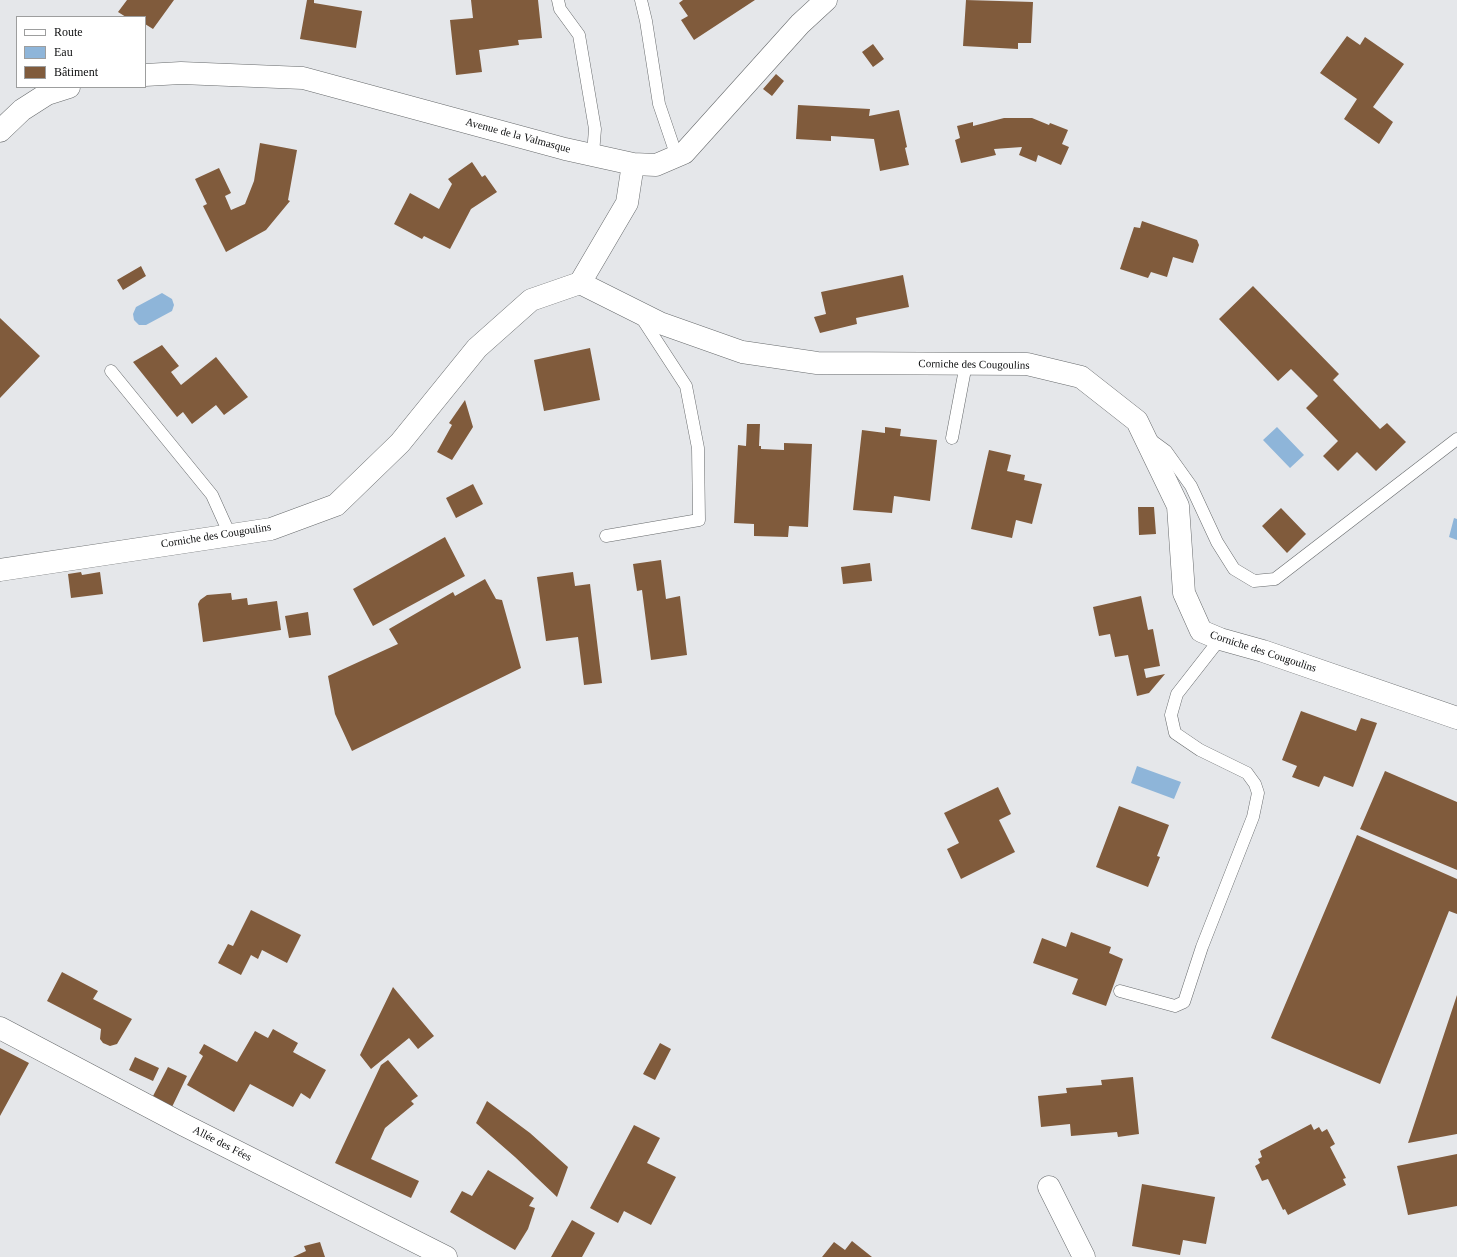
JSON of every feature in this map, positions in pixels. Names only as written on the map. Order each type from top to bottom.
[{"type":"street","name":"Avenue de la Valmasque","points":[[146,75],[181,73],[303,78],[633,164],[656,165],[684,153],[800,24],[826,0]]},
{"type":"street","points":[[0,131],[22,110],[47,94],[66,88]]},
{"type":"street","points":[[580,283],[627,203],[633,164]]},
{"type":"street","name":"Corniche des Cougoulins","points":[[0,570],[271,529],[336,505],[400,443],[477,348],[531,300],[580,283],[660,323],[742,352],[817,363],[1026,364],[1081,377],[1137,421],[1178,506],[1184,593],[1201,631],[1220,640],[1263,651],[1457,718]]},
{"type":"street","name":"Allée des Fées","points":[[0,1028],[191,1128],[446,1257]]},
{"type":"street","points":[[1049,1187],[1084,1257]]},
{"type":"lane","points":[[558,0],[560,9],[579,35],[595,129],[593,154]]},
{"type":"lane","points":[[641,0],[646,21],[658,104],[677,157]]},
{"type":"lane","points":[[606,536],[699,520],[698,448],[686,386],[638,312]]},
{"type":"lane","points":[[952,438],[966,364]]},
{"type":"lane","points":[[111,371],[212,495],[230,534]]},
{"type":"lane","points":[[1143,434],[1166,451],[1191,486],[1218,542],[1234,569],[1254,581],[1275,579],[1457,440]]},
{"type":"lane","points":[[1120,991],[1175,1006],[1184,1002],[1202,947],[1253,817],[1258,793],[1255,784],[1247,773],[1200,750],[1175,733],[1171,715],[1177,694],[1220,640]]},
{"type":"water","points":[[162,293],[172,299],[174,305],[172,311],[146,325],[139,325],[134,320],[133,314],[136,307]]},
{"type":"water","points":[[1277,427],[1304,455],[1290,468],[1263,440]]},
{"type":"water","points":[[1454,518],[1457,519],[1457,540],[1449,537]]},
{"type":"water","points":[[1137,766],[1181,782],[1174,799],[1131,783]]},
{"type":"building","points":[[127,0],[174,0],[153,29],[146,25],[146,16],[124,16],[118,12]]},
{"type":"building","points":[[307,0],[314,0],[314,3],[362,11],[356,48],[300,39]]},
{"type":"building","points":[[471,0],[538,0],[542,38],[518,40],[519,45],[479,50],[482,72],[456,75],[450,20],[473,18]]},
{"type":"building","points":[[683,0],[755,0],[694,40],[681,20],[688,16],[679,3]]},
{"type":"building","points":[[966,0],[1033,2],[1031,43],[1018,43],[1018,49],[963,46]]},
{"type":"building","points":[[1347,36],[1360,45],[1365,37],[1404,64],[1373,107],[1393,122],[1379,144],[1344,119],[1357,99],[1320,73]]},
{"type":"building","points":[[873,44],[884,59],[873,67],[862,52]]},
{"type":"building","points":[[776,74],[784,81],[772,96],[763,89]]},
{"type":"building","points":[[798,105],[870,109],[869,116],[899,110],[907,147],[905,148],[909,165],[880,171],[874,139],[831,136],[831,141],[796,139]]},
{"type":"building","points":[[1004,118],[1032,118],[1049,125],[1050,123],[1068,130],[1062,144],[1069,147],[1061,165],[1038,155],[1036,162],[1019,155],[1022,147],[994,149],[996,155],[961,163],[955,140],[960,138],[957,126],[973,122],[973,126]]},
{"type":"building","points":[[260,143],[297,150],[288,200],[290,201],[266,230],[226,252],[203,206],[207,204],[195,179],[219,168],[231,193],[225,196],[231,210],[245,204],[254,181]]},
{"type":"building","points":[[472,162],[482,177],[485,175],[497,192],[471,209],[450,249],[424,236],[422,239],[394,224],[410,193],[439,209],[452,184],[448,179]]},
{"type":"building","points":[[1142,221],[1197,240],[1199,245],[1193,263],[1173,257],[1167,277],[1151,272],[1148,278],[1120,269],[1134,227],[1140,228]]},
{"type":"building","points":[[141,266],[146,276],[123,290],[117,280]]},
{"type":"building","points":[[903,275],[909,307],[856,318],[857,324],[820,333],[814,317],[826,314],[821,292]]},
{"type":"building","points":[[1253,286],[1339,374],[1333,380],[1380,429],[1387,423],[1406,442],[1376,471],[1357,452],[1338,471],[1323,456],[1338,441],[1306,408],[1318,396],[1291,369],[1278,381],[1219,319]]},
{"type":"building","points":[[0,318],[40,356],[0,398]]},
{"type":"building","points":[[162,345],[179,366],[171,372],[181,385],[216,357],[248,397],[224,415],[216,405],[192,424],[183,412],[177,417],[133,362]]},
{"type":"building","points":[[590,348],[600,400],[544,411],[534,360]]},
{"type":"building","points":[[465,400],[473,427],[452,460],[437,452],[452,425],[449,423]]},
{"type":"building","points":[[747,424],[760,424],[759,446],[761,446],[761,449],[784,450],[784,443],[812,444],[808,527],[789,526],[788,537],[754,536],[754,524],[734,523],[738,445],[746,446]]},
{"type":"building","points":[[885,427],[901,429],[900,436],[937,440],[930,501],[894,496],[892,513],[853,510],[862,430],[885,433]]},
{"type":"building","points":[[989,450],[1011,455],[1007,471],[1025,475],[1024,480],[1042,484],[1032,524],[1016,520],[1012,538],[971,529]]},
{"type":"building","points":[[473,484],[483,504],[456,518],[446,498]]},
{"type":"building","points":[[1138,507],[1154,507],[1156,534],[1139,535]]},
{"type":"building","points":[[1281,508],[1306,534],[1287,553],[1262,526]]},
{"type":"building","points":[[445,537],[465,576],[373,626],[353,589]]},
{"type":"building","points":[[661,560],[666,599],[680,596],[687,655],[651,660],[642,590],[637,591],[633,564]]},
{"type":"building","points":[[870,563],[872,581],[843,584],[841,567]]},
{"type":"building","points":[[81,572],[82,575],[100,572],[103,594],[71,598],[68,574]]},
{"type":"building","points":[[573,572],[575,586],[590,584],[602,683],[584,685],[578,637],[546,641],[537,577]]},
{"type":"building","points":[[485,579],[496,599],[502,600],[521,668],[352,751],[335,714],[328,676],[398,644],[389,629],[453,592],[455,596]]},
{"type":"building","points":[[231,593],[232,600],[247,598],[248,605],[277,601],[281,630],[203,642],[198,604],[200,600],[207,595]]},
{"type":"building","points":[[1141,596],[1148,630],[1153,629],[1160,666],[1144,669],[1146,678],[1165,674],[1149,693],[1137,696],[1128,655],[1115,657],[1110,634],[1099,636],[1093,607]]},
{"type":"building","points":[[308,612],[311,635],[289,638],[285,616]]},
{"type":"building","points":[[1301,711],[1356,731],[1361,718],[1377,723],[1353,787],[1324,776],[1319,787],[1292,777],[1297,766],[1282,760]]},
{"type":"building","points":[[1385,771],[1457,802],[1457,870],[1360,829]]},
{"type":"building","points":[[998,787],[1011,814],[999,820],[1015,852],[961,879],[947,849],[959,843],[944,813]]},
{"type":"building","points":[[1119,806],[1169,825],[1157,856],[1160,857],[1148,887],[1096,867]]},
{"type":"building","points":[[1357,835],[1457,879],[1457,914],[1449,911],[1380,1084],[1271,1038]]},
{"type":"building","points":[[251,910],[301,935],[287,963],[262,950],[258,959],[251,955],[241,975],[218,963],[228,944],[233,946]]},
{"type":"building","points":[[1071,932],[1111,947],[1109,953],[1123,959],[1106,1006],[1072,994],[1078,979],[1033,963],[1042,938],[1066,947]]},
{"type":"building","points":[[62,972],[98,991],[93,999],[132,1019],[117,1044],[110,1046],[103,1043],[100,1039],[101,1029],[47,1001]]},
{"type":"building","points":[[393,987],[434,1036],[418,1049],[409,1038],[371,1069],[360,1055]]},
{"type":"building","points":[[1457,995],[1457,1134],[1408,1143]]},
{"type":"building","points":[[273,1029],[298,1043],[293,1052],[326,1070],[310,1099],[301,1093],[293,1107],[250,1084],[234,1112],[187,1085],[203,1056],[199,1053],[204,1044],[237,1062],[255,1031],[268,1038]]},
{"type":"building","points":[[660,1043],[671,1049],[655,1080],[643,1074]]},
{"type":"building","points":[[0,1048],[29,1063],[0,1116]]},
{"type":"building","points":[[135,1057],[159,1068],[153,1081],[129,1070]]},
{"type":"building","points":[[388,1060],[418,1096],[411,1101],[414,1104],[385,1128],[371,1159],[419,1181],[411,1198],[335,1163],[381,1065]]},
{"type":"building","points":[[168,1067],[187,1076],[172,1107],[153,1096]]},
{"type":"building","points":[[1133,1077],[1139,1134],[1118,1137],[1117,1132],[1071,1136],[1070,1124],[1041,1127],[1038,1096],[1067,1093],[1066,1088],[1102,1085],[1101,1080]]},
{"type":"building","points":[[487,1101],[530,1133],[568,1167],[557,1197],[515,1157],[476,1123]]},
{"type":"building","points":[[1311,1124],[1314,1130],[1319,1127],[1322,1132],[1327,1129],[1335,1144],[1330,1147],[1346,1178],[1343,1179],[1346,1185],[1288,1215],[1285,1209],[1283,1210],[1268,1179],[1262,1181],[1255,1166],[1260,1163],[1258,1159],[1262,1157],[1260,1151]]},
{"type":"building","points":[[634,1125],[660,1138],[647,1163],[676,1177],[651,1225],[624,1211],[618,1223],[590,1208]]},
{"type":"building","points":[[1457,1154],[1457,1206],[1408,1215],[1397,1166]]},
{"type":"building","points":[[488,1170],[534,1198],[529,1206],[535,1208],[528,1229],[515,1250],[450,1212],[462,1191],[472,1196]]},
{"type":"building","points":[[1142,1184],[1215,1197],[1206,1244],[1183,1240],[1180,1255],[1132,1246]]},
{"type":"building","points":[[572,1220],[595,1233],[582,1257],[551,1257]]},
{"type":"building","points":[[852,1241],[872,1257],[822,1257],[834,1242],[845,1250]]},
{"type":"building","points":[[320,1242],[325,1257],[293,1257],[306,1251],[304,1246]]}]
